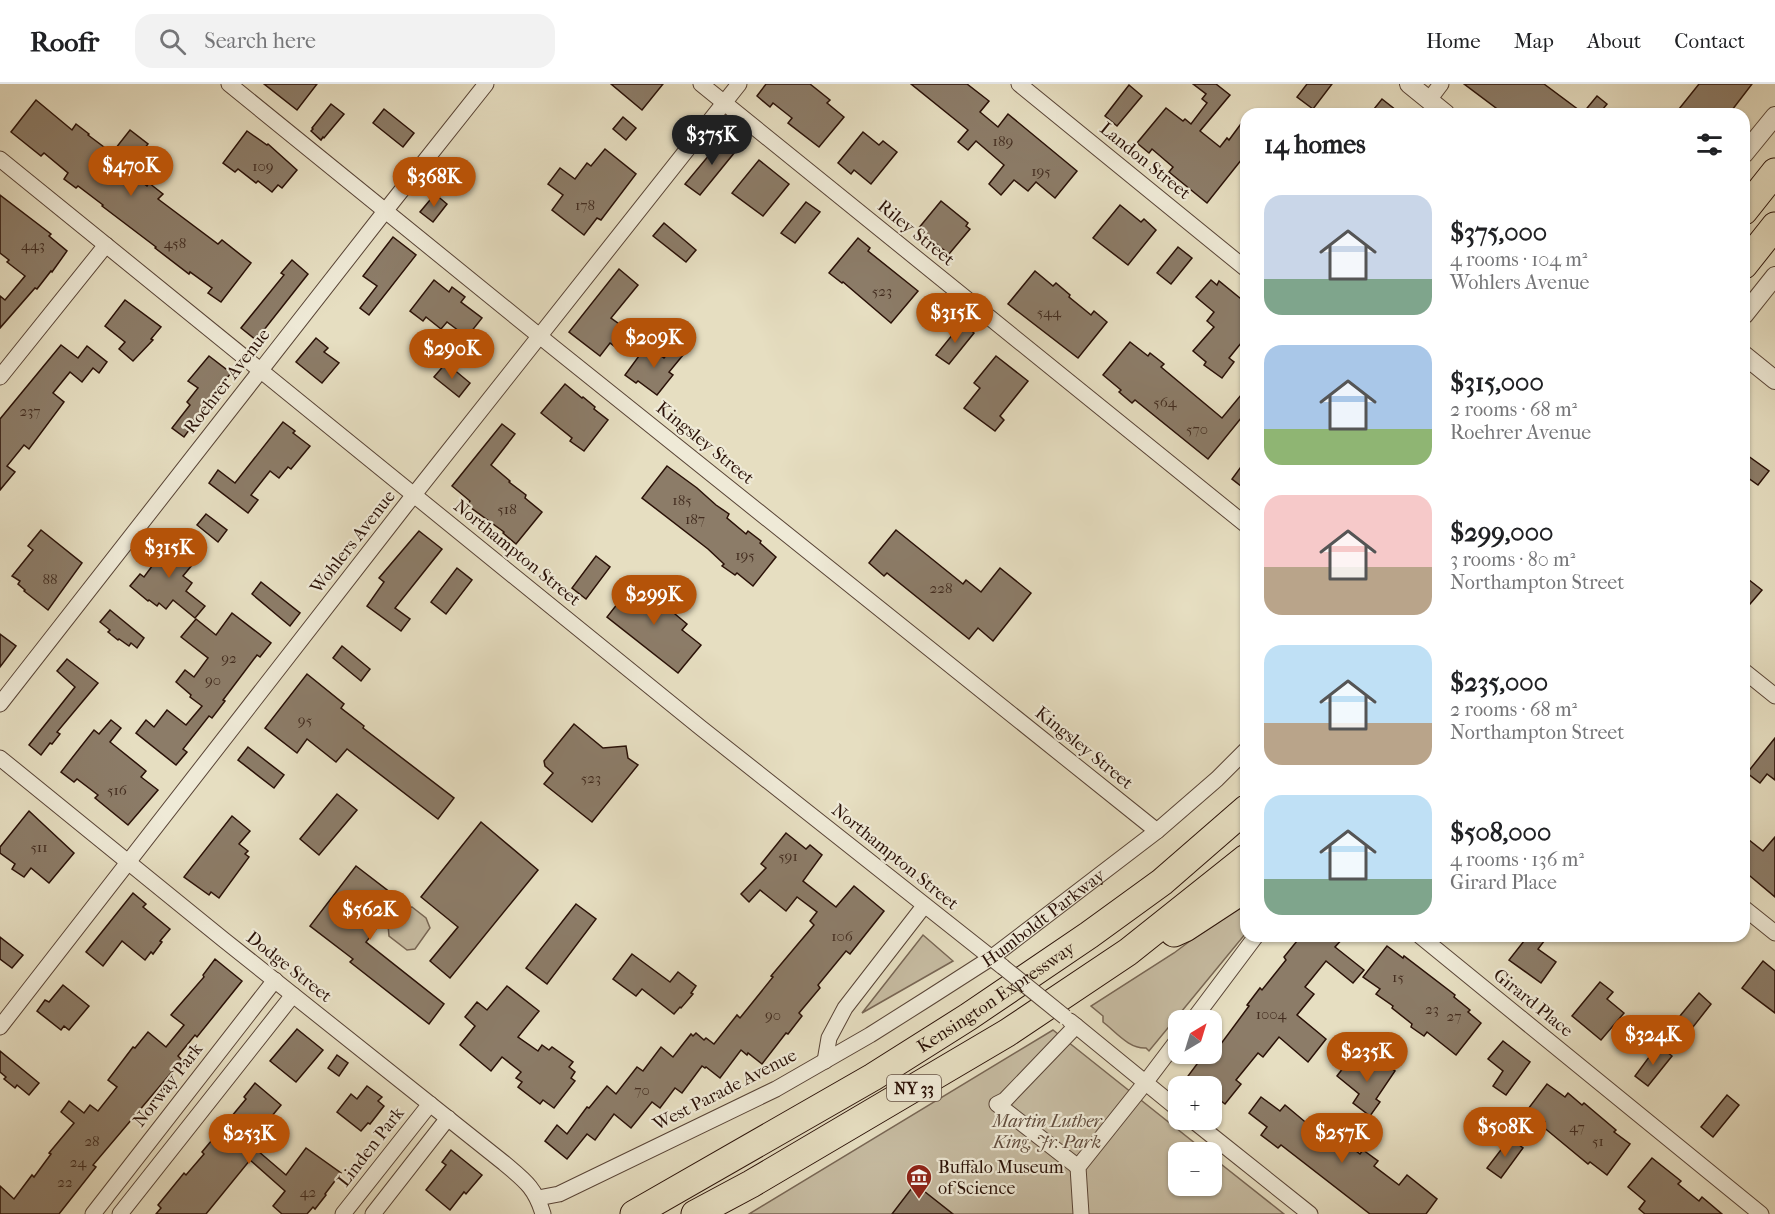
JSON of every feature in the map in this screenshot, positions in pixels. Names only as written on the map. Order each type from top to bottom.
[{"type":"highway","points":[[1750,203],[1775,172]]},
{"type":"highway","points":[[1750,257],[1775,226]]},
{"type":"highway","name":"Kensington Expressway","points":[[633,1214],[873,1077],[969,1017],[1162,882],[1240,814]]},
{"type":"highway","name":"Kensington Expressway","points":[[695,1214],[752,1184],[1007,1033],[1128,952],[1240,863]]},
{"type":"highway","points":[[1128,952],[1185,928],[1240,892]]},
{"type":"highway","points":[[615,1214],[671,1192]]},
{"type":"street","name":"Kingsley Street","points":[[229,84],[1157,831]]},
{"type":"street","name":"Roehrer Avenue","points":[[0,704],[486,84]]},
{"type":"street","name":"Riley Street","points":[[700,84],[1240,520]]},
{"type":"street","name":"Wohlers Avenue","points":[[0,1027],[414,495],[739,84]]},
{"type":"street","name":"Landon Street","points":[[1018,84],[1240,264]]},
{"type":"street","points":[[1409,84],[1439,108]]},
{"type":"street","points":[[1429,100],[1441,84]]},
{"type":"street","points":[[1750,147],[1775,116]]},
{"type":"street","name":"Northampton Street","points":[[0,159],[701,728],[1071,1021],[1168,1101]]},
{"type":"street","points":[[0,377],[106,244]]},
{"type":"street","points":[[1750,307],[1775,276]]},
{"type":"street","points":[[1750,360],[1775,380]]},
{"type":"street","points":[[1750,676],[1775,696]]},
{"type":"street","name":"Humboldt Parkway","points":[[825,1061],[997,963],[1157,831],[1240,756]]},
{"type":"street","name":"Dodge Street","points":[[0,758],[528,1183],[538,1198],[543,1214]]},
{"type":"street","name":"West Parade Avenue","points":[[538,1198],[559,1194],[776,1089],[825,1061],[829,1038],[845,1008],[924,906]]},
{"type":"street","points":[[1750,913],[1775,933]]},
{"type":"street","points":[[1200,1010],[1252,942]]},
{"type":"street","name":"Girard Place","points":[[1427,942],[1761,1214]]},
{"type":"street","name":"Norway Park","points":[[93,1214],[275,980]]},
{"type":"street","points":[[120,1214],[293,994]]},
{"type":"street","points":[[1071,1021],[1005,1100],[997,1104],[1078,1167]]},
{"type":"street","points":[[1081,1214],[1078,1167],[1168,1053]]},
{"type":"street","name":"Linden Park","points":[[343,1214],[430,1104]]},
{"type":"street","points":[[373,1214],[448,1118]]},
{"type":"street","points":[[1205,1130],[1310,1214]]},
{"type":"street","points":[[130,1167],[147,1181]]},
{"type":"green space","points":[[1240,904],[1240,940],[1183,1010],[1168,1010],[1168,1028],[1149,1051],[1128,1043],[1103,1022],[1103,1016],[1091,1006],[1174,953]]},
{"type":"green space","points":[[412,907],[426,918],[430,928],[415,949],[407,950],[389,936],[388,925],[401,908]]},
{"type":"green space","points":[[923,935],[953,961],[862,1013]]},
{"type":"green space","name":"Martin Luther King, Jr. Park","points":[[1053,1030],[1168,1122],[1168,1130],[1178,1130],[1193,1142],[1168,1142],[1168,1196],[1222,1196],[1222,1165],[1284,1214],[749,1214]]},
{"type":"building","points":[[264,84],[317,84],[297,110]]},
{"type":"building","points":[[611,84],[663,84],[642,110]]},
{"type":"building","points":[[766,84],[810,84],[830,100],[827,103],[844,117],[819,147],[788,123],[792,118],[773,103],[770,107],[757,96]]},
{"type":"building","points":[[911,84],[967,84],[989,101],[980,112],[998,127],[1008,114],[1077,171],[1055,198],[1036,182],[1028,191],[1014,180],[1001,195],[989,184],[1004,165],[976,141],[968,150],[958,142],[968,130]]},
{"type":"building","points":[[1193,84],[1216,84],[1230,95],[1200,131],[1220,147],[1227,138],[1229,140],[1240,125],[1240,162],[1207,203],[1169,172],[1173,167],[1152,149],[1149,153],[1137,143],[1166,108],[1191,124],[1207,103],[1202,99],[1206,94]]},
{"type":"building","points":[[1307,84],[1332,84],[1314,108],[1297,97]]},
{"type":"building","points":[[1464,84],[1544,84],[1576,108],[1496,108]]},
{"type":"building","points":[[1699,84],[1752,84],[1734,108],[1680,108]]},
{"type":"building","points":[[1129,85],[1142,96],[1117,126],[1105,116]]},
{"type":"building","points":[[1597,96],[1607,104],[1604,108],[1587,108]]},
{"type":"building","points":[[1382,99],[1393,108],[1375,108]]},
{"type":"building","points":[[36,100],[72,130],[76,124],[112,153],[130,130],[148,144],[127,171],[147,186],[149,183],[163,194],[158,199],[218,244],[222,240],[251,263],[221,302],[208,293],[212,288],[190,272],[189,274],[78,186],[76,188],[64,179],[68,173],[44,153],[41,156],[11,132]]},
{"type":"building","points":[[331,104],[344,114],[321,140],[311,131]]},
{"type":"building","points":[[384,109],[414,133],[403,147],[373,123]]},
{"type":"building","points":[[623,117],[636,128],[626,140],[613,129]]},
{"type":"building","points":[[247,131],[268,144],[297,170],[282,188],[278,185],[272,192],[238,169],[235,172],[223,163]]},
{"type":"building","points":[[863,132],[879,145],[883,141],[897,152],[871,184],[854,170],[851,174],[838,163]]},
{"type":"building","points":[[725,136],[739,147],[700,195],[685,184]]},
{"type":"building","points":[[605,149],[636,174],[601,220],[597,218],[584,235],[552,210],[563,195],[548,184],[560,168],[575,179],[587,163],[591,166]]},
{"type":"building","points":[[759,160],[789,184],[763,216],[732,193]]},
{"type":"building","points":[[435,194],[447,204],[433,222],[420,212]]},
{"type":"building","points":[[0,195],[51,234],[49,236],[67,251],[52,272],[0,328],[0,296],[5,300],[25,276],[7,262],[9,260],[0,253]]},
{"type":"building","points":[[941,201],[968,223],[966,226],[970,229],[949,254],[918,229]]},
{"type":"building","points":[[806,202],[820,212],[795,243],[781,233]]},
{"type":"building","points":[[1120,205],[1141,222],[1144,219],[1156,230],[1128,265],[1093,238]]},
{"type":"building","points":[[664,223],[696,250],[686,262],[653,236]]},
{"type":"building","points":[[393,237],[416,255],[369,315],[360,308],[377,286],[363,276]]},
{"type":"building","points":[[858,238],[870,248],[868,251],[918,291],[891,323],[829,273]]},
{"type":"building","points":[[1178,247],[1192,258],[1171,284],[1157,273]]},
{"type":"building","points":[[292,260],[308,274],[256,340],[241,328],[284,275],[281,273]]},
{"type":"building","points":[[619,269],[638,285],[611,318],[626,329],[614,346],[610,343],[600,356],[569,332]]},
{"type":"building","points":[[1035,271],[1053,286],[1056,283],[1091,315],[1094,311],[1107,322],[1078,358],[1008,304]]},
{"type":"building","points":[[434,280],[449,292],[452,287],[465,297],[461,302],[482,318],[467,337],[447,322],[441,329],[426,317],[423,321],[410,311]]},
{"type":"building","points":[[1211,280],[1217,285],[1219,281],[1240,298],[1240,344],[1229,358],[1234,362],[1222,378],[1204,365],[1206,362],[1193,351],[1214,327],[1207,321],[1214,312],[1196,297]]},
{"type":"building","points":[[125,300],[161,327],[151,339],[153,340],[133,361],[119,349],[125,342],[105,326]]},
{"type":"building","points":[[962,323],[974,333],[949,364],[936,355]]},
{"type":"building","points":[[316,338],[328,348],[324,352],[339,363],[322,383],[296,362]]},
{"type":"building","points":[[1130,342],[1148,356],[1150,353],[1164,364],[1161,367],[1222,418],[1240,396],[1240,419],[1208,459],[1135,400],[1132,403],[1103,375]]},
{"type":"building","points":[[61,345],[78,358],[87,346],[107,362],[99,373],[93,368],[82,382],[70,372],[53,393],[64,402],[29,449],[24,445],[7,466],[15,472],[0,490],[0,419]]},
{"type":"building","points":[[647,345],[664,358],[673,347],[683,355],[669,372],[673,375],[657,395],[638,381],[636,383],[625,375]]},
{"type":"building","points":[[209,356],[231,373],[193,421],[195,422],[184,437],[172,428],[190,405],[187,402],[198,388],[188,381]]},
{"type":"building","points":[[996,356],[1028,381],[1000,416],[1004,420],[995,431],[964,408],[980,388],[974,383]]},
{"type":"building","points":[[446,363],[470,383],[459,397],[434,377]]},
{"type":"building","points":[[565,384],[608,420],[584,451],[541,413]]},
{"type":"building","points":[[283,422],[310,446],[291,469],[288,467],[279,478],[270,471],[251,495],[258,500],[248,513],[209,483],[218,470],[235,483]]},
{"type":"building","points":[[502,424],[515,434],[491,465],[542,512],[516,544],[504,532],[467,505],[470,501],[452,486]]},
{"type":"building","points":[[1750,457],[1769,471],[1758,485],[1750,479]]},
{"type":"building","points":[[667,466],[729,514],[727,518],[746,534],[748,531],[761,541],[760,543],[776,557],[753,586],[737,573],[735,575],[722,566],[724,564],[708,549],[642,498]]},
{"type":"building","points":[[1240,468],[1240,485],[1232,479]]},
{"type":"building","points":[[206,514],[227,530],[218,542],[197,525]]},
{"type":"building","points":[[41,530],[82,563],[48,610],[24,591],[18,584],[20,581],[12,576],[33,550],[28,546]]},
{"type":"building","points":[[896,530],[963,584],[966,580],[981,592],[1000,568],[1031,593],[993,641],[978,628],[969,639],[887,573],[884,576],[869,563]]},
{"type":"building","points":[[419,531],[442,549],[395,608],[410,619],[401,631],[367,606],[384,582],[379,578]]},
{"type":"building","points":[[166,535],[197,559],[183,576],[192,583],[186,591],[205,606],[195,618],[173,600],[166,609],[159,603],[157,606],[148,601],[130,586],[140,574],[144,577],[161,554],[155,549]]},
{"type":"building","points":[[596,556],[610,567],[586,599],[572,588]]},
{"type":"building","points":[[457,568],[472,580],[446,614],[431,602]]},
{"type":"building","points":[[636,580],[671,607],[669,609],[687,624],[682,630],[701,645],[678,673],[607,617]]},
{"type":"building","points":[[1750,581],[1762,590],[1750,604]]},
{"type":"building","points":[[261,582],[300,613],[290,626],[252,594]]},
{"type":"building","points":[[110,610],[144,638],[137,648],[131,643],[129,646],[118,640],[100,622]]},
{"type":"building","points":[[232,613],[271,643],[260,657],[257,655],[212,718],[209,716],[183,749],[187,752],[176,765],[136,733],[146,720],[154,727],[167,710],[186,725],[202,706],[176,682],[185,670],[194,677],[208,658],[181,637],[196,619],[216,635]]},
{"type":"building","points":[[0,634],[16,646],[0,667]]},
{"type":"building","points":[[342,646],[370,669],[361,681],[333,658]]},
{"type":"building","points":[[67,659],[98,683],[57,732],[60,734],[41,755],[29,745],[75,687],[57,671]]},
{"type":"building","points":[[307,674],[344,704],[341,708],[364,726],[363,728],[454,798],[438,819],[347,749],[336,762],[307,739],[297,753],[265,728]]},
{"type":"building","points":[[111,720],[121,728],[110,742],[146,771],[141,777],[158,790],[128,825],[95,798],[98,795],[77,779],[74,782],[61,772],[94,730],[99,734]]},
{"type":"building","points":[[574,724],[603,748],[626,746],[628,758],[638,765],[592,822],[544,784],[553,773],[545,766],[544,761]]},
{"type":"building","points":[[1775,738],[1775,780],[1767,774],[1760,783],[1750,775],[1750,769]]},
{"type":"building","points":[[248,747],[284,775],[274,788],[238,760]]},
{"type":"building","points":[[337,794],[357,810],[319,855],[300,839]]},
{"type":"building","points":[[29,811],[74,853],[49,883],[31,868],[24,877],[12,869],[15,864],[0,853],[0,847]]},
{"type":"building","points":[[232,816],[250,831],[239,844],[248,851],[245,854],[249,857],[219,898],[211,892],[209,895],[184,877]]},
{"type":"building","points":[[481,822],[538,870],[450,978],[430,961],[458,927],[421,897]]},
{"type":"building","points":[[786,833],[806,849],[810,845],[822,855],[803,881],[836,907],[854,886],[884,911],[850,954],[846,951],[818,985],[820,988],[799,1013],[802,1016],[762,1064],[741,1050],[720,1078],[702,1066],[682,1093],[675,1088],[660,1108],[652,1102],[631,1128],[614,1114],[595,1140],[587,1134],[567,1159],[545,1141],[557,1125],[567,1134],[587,1107],[589,1108],[607,1086],[616,1094],[637,1067],[643,1071],[661,1047],[673,1057],[691,1034],[693,1036],[696,1033],[704,1040],[706,1038],[714,1044],[737,1015],[740,1018],[773,977],[771,976],[814,925],[810,921],[817,912],[797,897],[786,911],[760,890],[749,902],[741,894],[766,868],[761,864]]},
{"type":"building","points":[[1775,837],[1775,897],[1750,876],[1750,841],[1763,851]]},
{"type":"building","points":[[356,866],[391,893],[372,918],[380,924],[366,942],[444,1004],[429,1024],[350,962],[353,959],[310,926]]},
{"type":"building","points":[[133,893],[146,904],[143,907],[170,929],[153,954],[151,952],[145,960],[122,941],[103,966],[86,952]]},
{"type":"building","points":[[576,904],[596,919],[547,984],[526,968]]},
{"type":"building","points":[[0,937],[23,955],[12,968],[0,959]]},
{"type":"building","points":[[1296,942],[1340,942],[1335,947],[1364,970],[1353,983],[1326,961],[1305,987],[1314,994],[1297,1015],[1326,1039],[1308,1062],[1279,1037],[1263,1057],[1258,1053],[1236,1080],[1241,1084],[1225,1104],[1222,1102],[1222,1076],[1188,1076],[1197,1064],[1222,1064],[1222,1042],[1260,988],[1262,990],[1286,960],[1284,957]]},
{"type":"building","points":[[1523,942],[1543,942],[1538,949],[1556,962],[1541,983],[1509,960]]},
{"type":"building","points":[[1387,946],[1403,958],[1404,956],[1455,995],[1454,997],[1481,1023],[1456,1055],[1427,1032],[1424,1036],[1411,1027],[1412,1024],[1392,1008],[1393,1006],[1376,994],[1380,989],[1363,977]]},
{"type":"building","points":[[632,954],[670,982],[678,972],[696,986],[691,993],[693,994],[674,1014],[642,989],[636,996],[613,979]]},
{"type":"building","points":[[215,959],[242,981],[197,1037],[195,1035],[178,1056],[182,1060],[93,1165],[96,1167],[59,1214],[0,1214],[0,1186],[14,1199],[32,1175],[34,1177],[51,1154],[49,1153],[74,1123],[61,1112],[69,1101],[84,1113],[90,1105],[98,1111],[117,1087],[108,1080],[133,1047],[135,1048],[148,1032],[166,1047],[184,1025],[171,1015],[204,977],[203,975]]},
{"type":"building","points":[[1763,961],[1775,971],[1775,1013],[1742,988]]},
{"type":"building","points":[[1600,982],[1613,992],[1607,999],[1624,1013],[1601,1040],[1572,1016]]},
{"type":"building","points":[[63,985],[89,1006],[69,1030],[64,1026],[61,1030],[37,1011],[45,1000],[49,1002]]},
{"type":"building","points":[[507,986],[539,1011],[518,1037],[538,1051],[542,1045],[549,1050],[552,1047],[573,1062],[569,1067],[575,1072],[571,1078],[575,1081],[554,1108],[543,1100],[540,1104],[518,1087],[522,1082],[516,1078],[521,1072],[502,1057],[491,1071],[460,1045],[475,1026],[465,1017],[477,1002],[487,1010]]},
{"type":"building","points":[[1699,993],[1711,1004],[1693,1027],[1680,1016]]},
{"type":"building","points":[[297,1029],[323,1050],[296,1082],[270,1061]]},
{"type":"building","points":[[1503,1041],[1530,1062],[1506,1095],[1493,1086],[1503,1071],[1488,1059]]},
{"type":"building","points":[[1658,1045],[1672,1056],[1648,1086],[1635,1076]]},
{"type":"building","points":[[0,1051],[39,1083],[29,1095],[17,1085],[15,1088],[4,1079],[6,1077],[0,1072]]},
{"type":"building","points":[[337,1055],[348,1063],[339,1076],[328,1068]]},
{"type":"building","points":[[1350,1059],[1369,1074],[1379,1059],[1395,1071],[1376,1099],[1380,1102],[1370,1116],[1353,1103],[1359,1094],[1337,1076]]},
{"type":"building","points":[[255,1083],[281,1105],[267,1122],[276,1129],[258,1151],[286,1175],[306,1148],[341,1173],[326,1195],[315,1209],[313,1207],[307,1214],[282,1214],[273,1206],[285,1191],[250,1160],[206,1214],[156,1214],[161,1208],[158,1205],[184,1173],[186,1175],[204,1154],[202,1152],[246,1099],[244,1097]]},
{"type":"building","points":[[1547,1084],[1565,1097],[1568,1093],[1582,1105],[1584,1103],[1630,1144],[1607,1175],[1590,1162],[1588,1164],[1542,1126],[1545,1122],[1528,1109]]},
{"type":"building","points":[[367,1086],[382,1097],[378,1101],[384,1106],[370,1124],[368,1123],[361,1131],[337,1112],[351,1094],[357,1099]]},
{"type":"building","points":[[1727,1095],[1739,1105],[1713,1137],[1701,1127]]},
{"type":"building","points":[[1261,1097],[1280,1111],[1285,1105],[1310,1126],[1314,1120],[1360,1154],[1363,1150],[1378,1161],[1374,1166],[1399,1185],[1407,1175],[1437,1199],[1426,1214],[1370,1214],[1281,1145],[1278,1148],[1261,1135],[1267,1127],[1249,1113]]},
{"type":"building","points":[[1510,1138],[1523,1148],[1501,1178],[1487,1168]]},
{"type":"building","points":[[451,1150],[482,1175],[466,1194],[464,1192],[450,1210],[426,1190],[446,1165],[442,1162]]},
{"type":"building","points":[[1652,1158],[1681,1181],[1678,1184],[1699,1201],[1702,1197],[1722,1214],[1645,1214],[1639,1209],[1645,1201],[1628,1187]]},
{"type":"building","name":"Buffalo Museum of Science","points":[[915,1184],[953,1214],[892,1214]]},
{"type":"place","name":"Buffalo Museum of Science","points":[[919,1200]]}]
